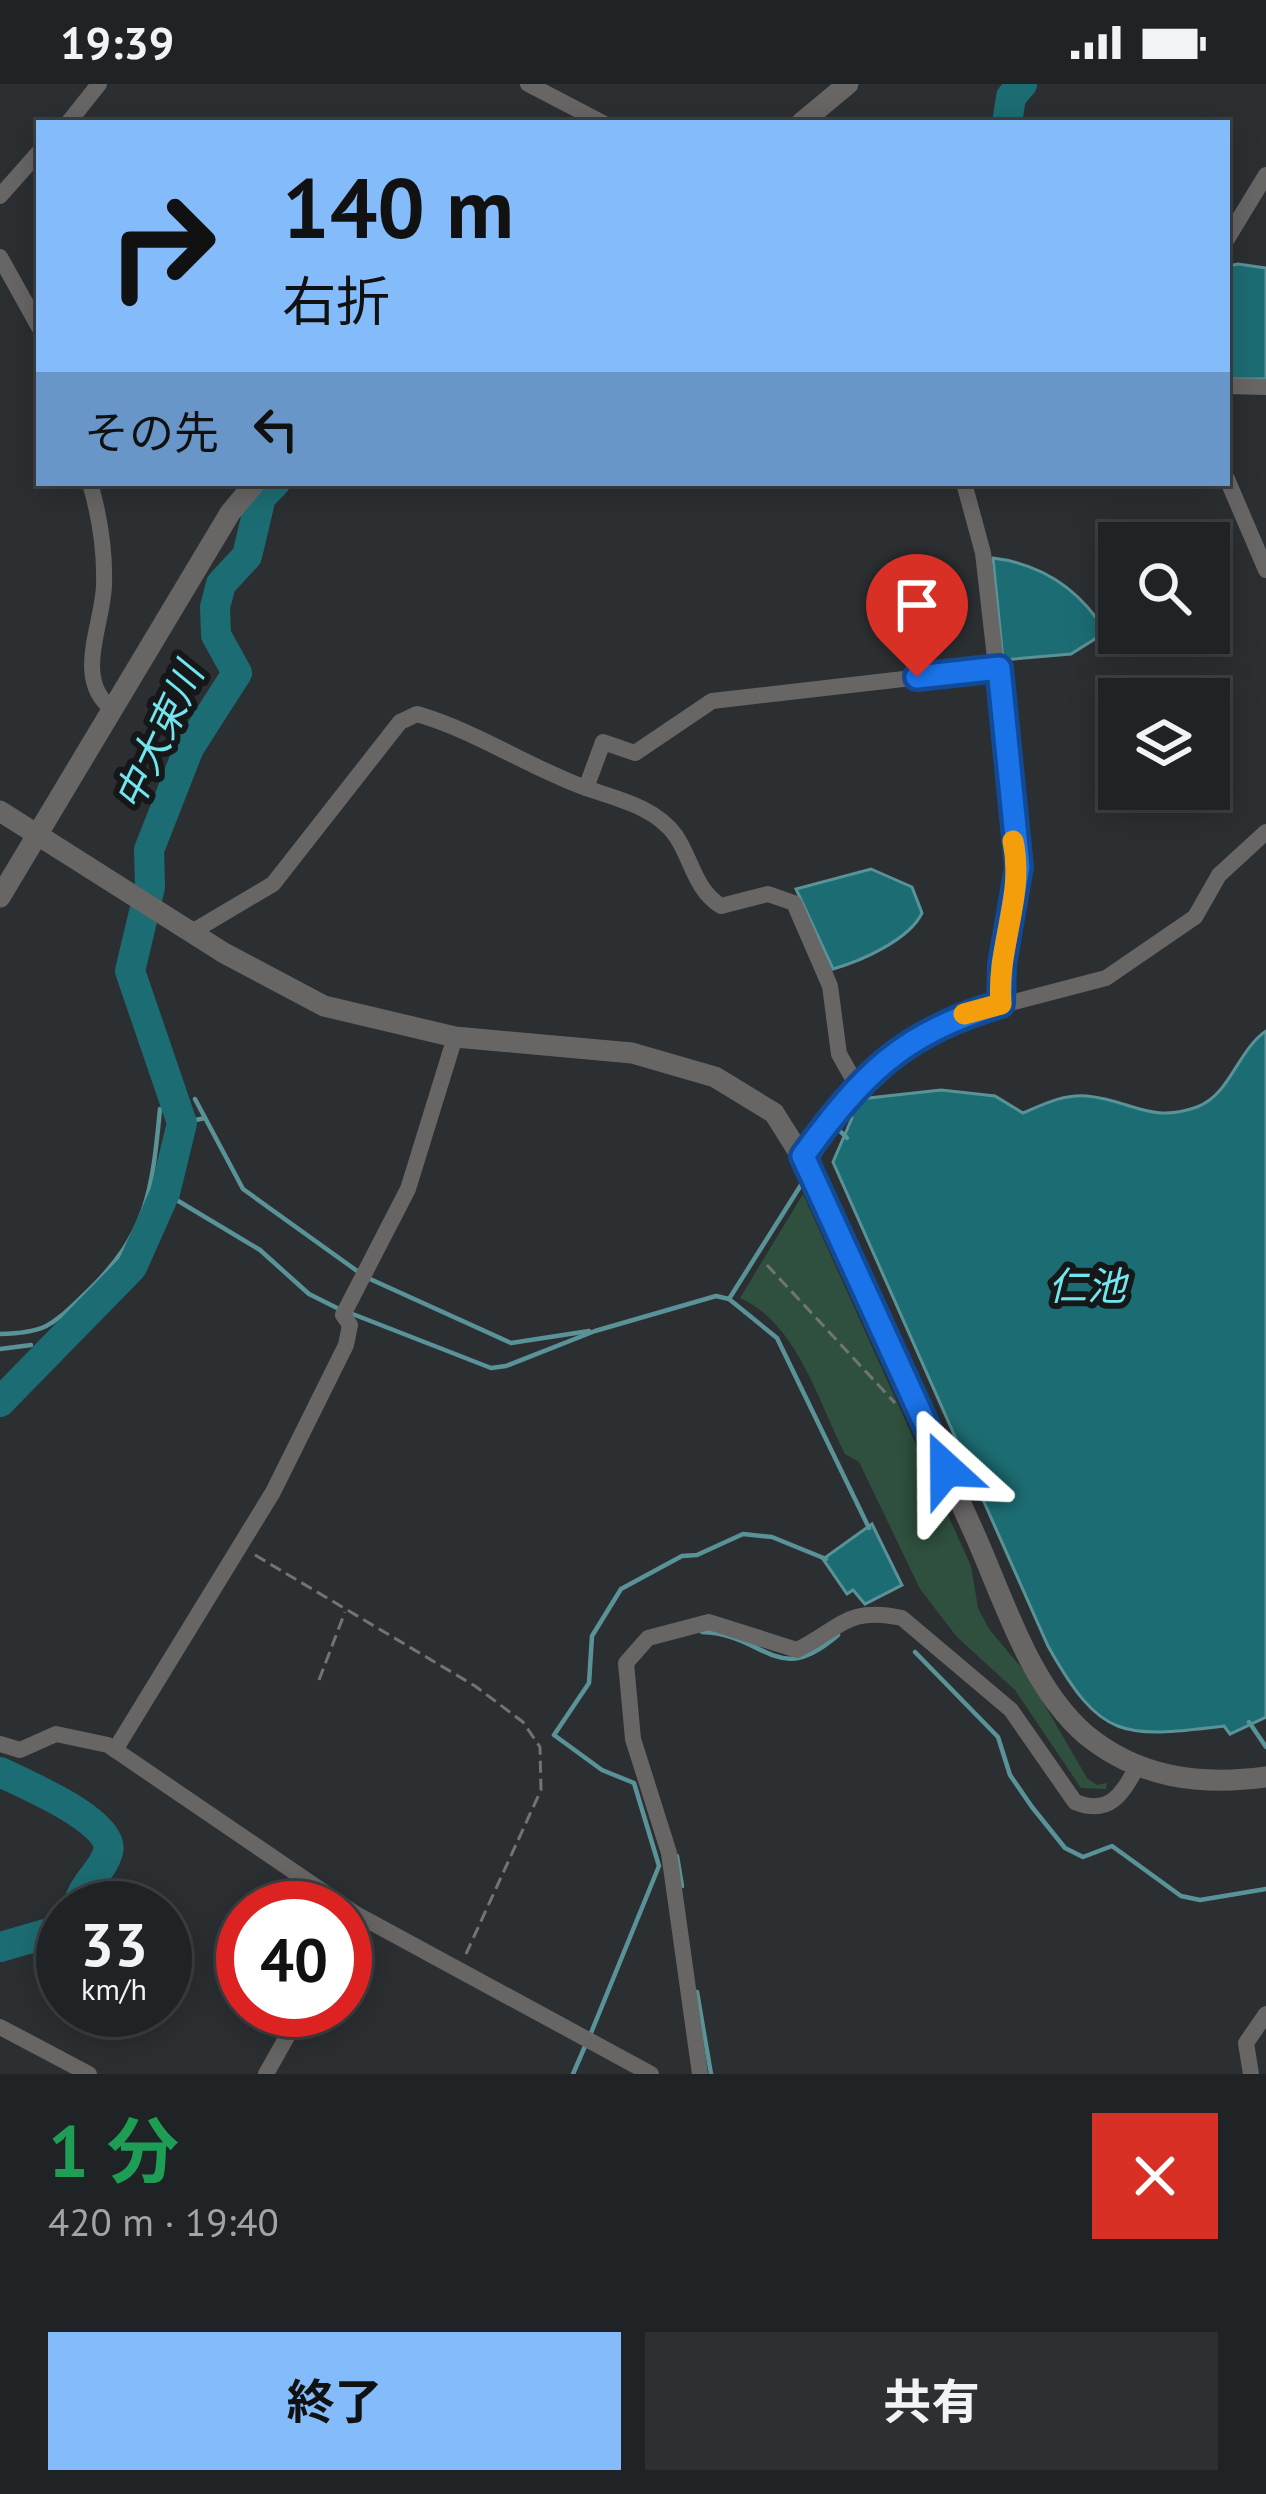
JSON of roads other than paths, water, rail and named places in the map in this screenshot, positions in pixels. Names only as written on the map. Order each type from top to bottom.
[{"type":"street","points":[[70,120],[99,84]]},
{"type":"street","points":[[528,84],[597,120]]},
{"type":"street","points":[[805,120],[848,84]]},
{"type":"street","points":[[0,196],[36,155]]},
{"type":"street","points":[[1230,234],[1266,175]]},
{"type":"street","points":[[0,257],[36,322]]},
{"type":"street","points":[[1230,386],[1266,387]]},
{"type":"street","points":[[90,486],[104,586],[93,679],[101,700],[112,709]]},
{"type":"street","points":[[0,897],[230,513],[252,486]]},
{"type":"street","points":[[965,486],[982,553],[999,668],[1019,867],[1002,964],[1001,1004]]},
{"type":"street","points":[[1230,486],[1266,570]]},
{"type":"street","points":[[586,788],[603,742],[635,753],[712,700],[999,668]]},
{"type":"street","points":[[192,932],[273,884],[400,722],[418,714],[454,724],[528,767],[660,818],[676,836],[708,898],[721,906],[768,894],[794,903],[830,986],[838,1054],[856,1084]]},
{"type":"street","points":[[0,811],[192,932],[324,1006],[455,1037],[632,1053],[676,1063],[750,1095],[774,1113],[808,1165],[1044,1683],[1082,1732],[1137,1767],[1194,1782],[1266,1777]]},
{"type":"street","points":[[808,1165],[856,1084],[937,1024],[1106,978],[1195,917],[1220,875],[1266,832]]},
{"type":"street","points":[[115,1750],[273,1492],[346,1346],[350,1324],[345,1312],[408,1189],[455,1037]]},
{"type":"street","points":[[700,2074],[669,1853],[640,1764],[627,1696],[626,1663],[648,1638],[709,1622],[797,1650],[843,1618],[882,1614],[902,1618],[1011,1710],[1076,1802],[1102,1808],[1114,1802],[1137,1767]]},
{"type":"street","points":[[0,1744],[20,1750],[64,1734],[115,1750],[308,1881]]},
{"type":"street","points":[[372,1923],[651,2074]]},
{"type":"street","points":[[1251,2074],[1246,2043],[1266,2014]]},
{"type":"street","points":[[0,2027],[89,2074]]},
{"type":"street","points":[[266,2074],[287,2037]]},
{"type":"water","points":[[1230,265],[1266,268],[1266,379],[1230,379]]},
{"type":"water","points":[[993,558],[1043,573],[1072,592],[1098,620],[1098,637],[1071,654],[1003,660]]},
{"type":"water","points":[[871,869],[912,887],[922,913],[896,940],[833,969],[796,889]]},
{"type":"water","name":"仁池","points":[[1266,1031],[1266,1717],[1230,1734],[1224,1726],[1138,1731],[1100,1716],[1048,1646],[833,1162],[852,1118],[844,1111],[851,1100],[941,1090],[995,1096],[1023,1113],[1079,1096],[1153,1112],[1181,1112],[1218,1093]]},
{"type":"water","points":[[872,1524],[902,1585],[865,1604],[853,1590],[847,1594],[823,1559]]},
{"type":"waterway","name":"中大束川","points":[[1007,120],[1011,97],[1022,84]]},
{"type":"waterway","name":"中大束川","points":[[0,1402],[132,1267],[165,1193],[182,1123],[130,971],[150,887],[149,850],[189,748],[237,673],[216,635],[215,607],[221,584],[247,556],[261,497],[272,486]]},
{"type":"waterway","points":[[195,1099],[243,1189],[360,1273]]},
{"type":"waterway","points":[[0,1334],[29,1332],[57,1319],[123,1250],[149,1187],[160,1109]]},
{"type":"waterway","points":[[182,1123],[205,1118]]},
{"type":"waterway","points":[[815,1162],[837,1128],[847,1138]]},
{"type":"waterway","points":[[350,1313],[491,1368],[506,1366],[595,1331],[716,1296],[729,1299],[806,1177]]},
{"type":"waterway","points":[[165,1193],[260,1250],[309,1294],[339,1309]]},
{"type":"waterway","points":[[370,1279],[511,1343],[589,1331]]},
{"type":"waterway","points":[[729,1299],[777,1338],[869,1528]]},
{"type":"waterway","points":[[0,1349],[31,1345]]},
{"type":"waterway","points":[[591,2033],[659,1866],[634,1783],[602,1770],[554,1735],[589,1683],[592,1636],[621,1589],[682,1556],[697,1555],[743,1534],[772,1537],[826,1559]]},
{"type":"waterway","points":[[702,1632],[724,1635],[785,1658],[800,1658],[838,1635]]},
{"type":"waterway","points":[[915,1652],[998,1737],[1010,1775],[1065,1848],[1083,1857],[1112,1846],[1181,1896],[1200,1900],[1266,1889]]},
{"type":"waterway","points":[[1249,1722],[1266,1747]]},
{"type":"waterway","name":"中大束川","points":[[0,1772],[66,1805],[98,1828],[107,1840],[108,1852],[91,1881]]},
{"type":"waterway","points":[[677,1856],[682,1886]]},
{"type":"waterway","name":"中大束川","points":[[0,1947],[36,1937]]},
{"type":"waterway","points":[[697,1992],[711,2074]]},
{"type":"waterway","points":[[573,2074],[586,2044]]}]
